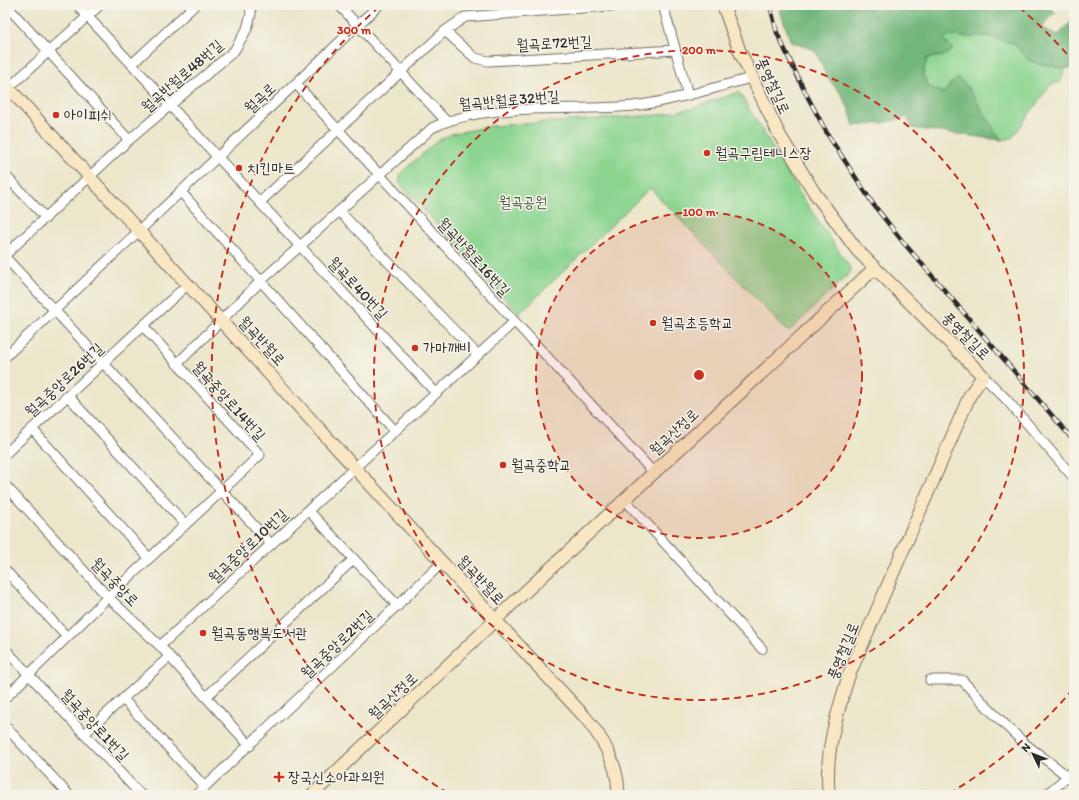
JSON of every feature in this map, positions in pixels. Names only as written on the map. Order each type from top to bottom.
[{"type":"street","points":[[6,5],[130,140]]},
{"type":"street","name":"월곡로40번길","points":[[77,5],[436,393]]},
{"type":"street","points":[[6,87],[100,5]]},
{"type":"street","points":[[132,64],[195,5]]},
{"type":"street","name":"월곡반월로48번길","points":[[5,256],[130,140],[237,48],[247,29],[251,14],[250,5]]},
{"type":"street","points":[[339,5],[446,121]]},
{"type":"street","name":"월곡로","points":[[5,357],[379,5]]},
{"type":"street","name":"월곡로72번길","points":[[402,72],[445,31],[465,18],[622,5]]},
{"type":"street","points":[[663,5],[688,95]]},
{"type":"street","name":"풍영철길로","points":[[723,5],[740,52],[779,134],[814,192],[848,239],[983,376],[970,394],[849,674],[834,723],[829,758],[830,795]]},
{"type":"street","name":"월곡로72번길","points":[[445,31],[475,58],[488,61],[675,50]]},
{"type":"street","points":[[260,202],[402,72]]},
{"type":"street","name":"월곡반월로32번길","points":[[177,364],[261,281],[338,211],[432,128],[446,121],[486,114],[525,110],[634,106],[688,95],[752,78]]},
{"type":"street","name":"월곡반월로16번길","points":[[296,84],[654,473]]},
{"type":"street","name":"월곡반월로","points":[[6,87],[139,230],[354,467],[496,619]]},
{"type":"street","points":[[5,176],[46,218]]},
{"type":"street","points":[[180,192],[395,431]]},
{"type":"street","points":[[338,211],[478,355]]},
{"type":"street","points":[[5,256],[271,544]]},
{"type":"street","name":"월곡산정로","points":[[312,795],[496,619],[875,268]]},
{"type":"street","name":"월곡중앙로26번길","points":[[5,454],[188,284]]},
{"type":"street","points":[[354,467],[514,322]]},
{"type":"street","name":"월곡중앙로14번길","points":[[5,698],[108,596],[260,455],[143,326]]},
{"type":"street","points":[[983,376],[1006,399],[1074,478]]},
{"type":"street","points":[[68,396],[185,524]]},
{"type":"street","points":[[32,430],[149,558]]},
{"type":"street","name":"월곡중앙로10번길","points":[[160,646],[354,467]]},
{"type":"street","name":"월곡중앙로","points":[[5,485],[108,596],[160,646],[250,746]]},
{"type":"street","points":[[625,500],[762,649]]},
{"type":"street","points":[[308,510],[398,606]]},
{"type":"street","points":[[206,697],[354,559]]},
{"type":"street","name":"월곡중앙로2번길","points":[[250,746],[443,562]]},
{"type":"street","points":[[5,570],[67,637]]},
{"type":"street","points":[[496,619],[596,730],[604,745],[619,782],[618,795]]},
{"type":"street","name":"월곡중앙로1번길","points":[[5,650],[141,795]]},
{"type":"street","points":[[84,734],[169,657]]},
{"type":"street","points":[[930,680],[962,680],[1024,743],[1072,776],[1046,795]]},
{"type":"street","points":[[123,699],[205,787]]},
{"type":"street","points":[[5,726],[69,795]]},
{"type":"street","points":[[196,795],[250,746]]},
{"type":"green space","points":[[778,5],[1047,5],[1056,13],[1050,16],[1041,28],[1058,35],[1074,19],[1074,67],[1065,69],[1029,61],[1015,44],[986,36],[947,36],[944,40],[953,50],[943,56],[927,58],[923,74],[929,87],[944,93],[952,82],[958,78],[969,89],[1001,140],[912,128],[907,117],[883,123],[854,126],[849,109],[841,94],[827,77],[815,50],[791,42]]},
{"type":"green space","points":[[947,36],[986,36],[1015,44],[1029,61],[1065,69],[1061,82],[1050,85],[1012,138],[1001,140],[969,89],[959,78],[952,82],[944,93],[929,87],[923,74],[927,58],[943,56],[953,49],[943,40]]},
{"type":"green space","name":"월곡공원","points":[[739,92],[804,200],[849,266],[851,272],[788,332],[650,188],[519,314],[399,183],[401,173],[437,141],[451,134],[491,126],[659,115],[693,108]]},
{"type":"railway","points":[[770,5],[777,33],[804,90],[828,135],[873,204],[903,242],[1074,441]]},
{"type":"place","name":"아이피쉬","points":[[56,115]]},
{"type":"place","name":"월곡구립테니스장","points":[[707,153]]},
{"type":"place","name":"치킨마트","points":[[239,168]]},
{"type":"place","name":"월곡초등학교","points":[[653,323]]},
{"type":"place","name":"가마깨비","points":[[415,348]]},
{"type":"place","name":"월곡중학교","points":[[503,465]]},
{"type":"place","name":"월곡동행복도서관","points":[[203,633]]},
{"type":"place","name":"장국신소아과의원","points":[[279,777]]}]
